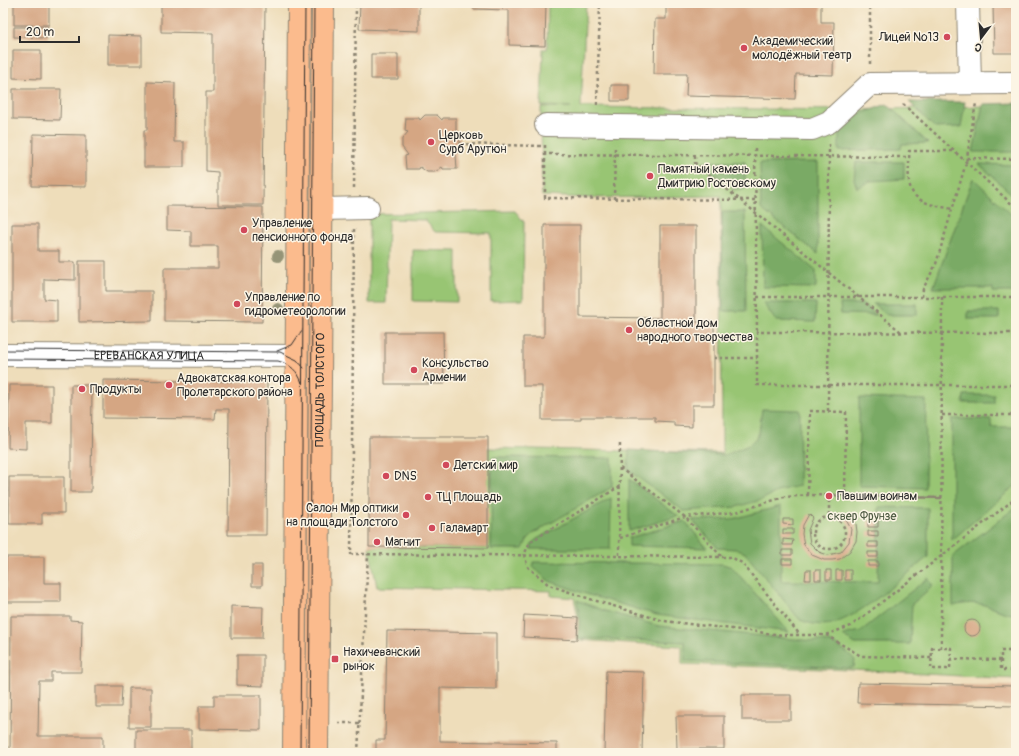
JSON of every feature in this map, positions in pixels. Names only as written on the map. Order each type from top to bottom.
[{"type":"main road","name":"ПЛОЩАДЬ ТОЛСТОГО","points":[[294,753],[299,3]]},
{"type":"main road","name":"ПЛОЩАДЬ ТОЛСТОГО","points":[[317,753],[323,3]]},
{"type":"street","points":[[968,3],[975,83]]},
{"type":"street","points":[[546,125],[812,129],[829,122],[875,84],[1016,83]]},
{"type":"street","points":[[322,209],[368,208]]},
{"type":"street","name":"ЕРЕВАНСКАЯ УЛИЦА","points":[[3,355],[296,356]]},
{"type":"path","points":[[600,3],[606,126],[614,155],[614,199]]},
{"type":"path","points":[[870,3],[875,84],[1016,208]]},
{"type":"path","points":[[922,297],[923,289],[936,264],[966,163],[975,83]]},
{"type":"path","points":[[828,411],[829,122]]},
{"type":"path","points":[[755,128],[754,156],[756,200],[757,384],[1016,385]]},
{"type":"path","points":[[460,144],[545,146]]},
{"type":"path","points":[[953,151],[909,151],[910,187],[919,199],[932,205],[953,208]]},
{"type":"path","points":[[756,200],[545,198],[545,154],[910,157]]},
{"type":"path","points":[[695,156],[694,163],[902,332]]},
{"type":"path","points":[[967,158],[1016,159]]},
{"type":"path","points":[[757,297],[1016,298]]},
{"type":"path","points":[[942,297],[942,648]]},
{"type":"path","points":[[757,332],[1016,333]]},
{"type":"path","points":[[714,358],[757,358]]},
{"type":"path","points":[[808,495],[810,411],[828,411],[846,412],[845,496]]},
{"type":"path","points":[[942,415],[1016,415]]},
{"type":"path","points":[[353,418],[351,554],[524,554],[731,557],[742,563],[800,635]]},
{"type":"path","points":[[619,555],[620,441]]},
{"type":"path","points":[[620,468],[686,517],[721,557]]},
{"type":"path","points":[[620,486],[530,542],[524,554],[528,567],[549,585],[590,600],[664,621],[783,635],[825,635],[851,626],[942,557],[1016,498]]},
{"type":"path","points":[[829,495],[941,498]]},
{"type":"path","points":[[829,495],[829,517]]},
{"type":"path","points":[[620,538],[686,517],[736,512],[784,497],[829,495],[934,498]]},
{"type":"path","points":[[829,517],[841,522],[845,533],[841,544],[831,548],[820,545],[814,536],[817,522],[829,517]]},
{"type":"path","points":[[358,753],[368,554]]},
{"type":"path","points":[[825,635],[861,656],[932,658]]},
{"type":"path","points":[[932,648],[951,648],[950,669],[931,668],[932,658],[932,648]]},
{"type":"path","points":[[1016,651],[1001,651],[1001,670],[1016,670]]},
{"type":"path","points":[[950,659],[1001,660]]},
{"type":"green space","name":"сквер Фрунзе","points":[[548,3],[586,3],[581,107],[852,110],[1016,105],[1016,679],[852,670],[682,664],[682,646],[577,640],[578,618],[574,598],[551,596],[551,591],[377,587],[369,547],[487,548],[488,448],[722,453],[721,196],[588,198],[542,196],[541,107],[571,107],[541,106],[543,49],[547,49]]},
{"type":"green space","points":[[909,102],[965,102],[961,127],[935,128]]},
{"type":"green space","points":[[1016,103],[1016,152],[973,152],[983,104]]},
{"type":"green space","points":[[887,104],[928,143],[902,144],[901,149],[839,151],[839,130],[834,128],[855,116]]},
{"type":"green space","points":[[703,162],[745,162],[745,189],[734,189],[703,165]]},
{"type":"green space","points":[[818,162],[818,254],[761,209],[760,163]]},
{"type":"green space","points":[[856,162],[904,162],[904,179],[870,181],[857,188],[854,179]]},
{"type":"green space","points":[[979,164],[1016,165],[1016,198]]},
{"type":"green space","points":[[973,178],[1016,219],[1016,292],[993,292],[993,288],[933,288]]},
{"type":"green space","points":[[515,211],[524,222],[523,300],[491,301],[491,233],[435,232],[425,220],[388,219],[386,303],[369,303],[369,214]]},
{"type":"green space","points":[[722,212],[745,212],[746,311],[723,311]]},
{"type":"green space","points":[[762,226],[816,271],[816,288],[763,287]]},
{"type":"green space","points":[[413,250],[457,251],[457,302],[413,301]]},
{"type":"green space","points":[[763,303],[816,303],[815,322],[776,321]]},
{"type":"green space","points":[[840,304],[863,304],[876,315],[841,314]]},
{"type":"green space","points":[[873,304],[917,304],[917,315],[887,315]]},
{"type":"green space","points":[[968,311],[999,311],[999,319],[968,319]]},
{"type":"green space","points":[[964,395],[994,395],[994,403],[963,403]]},
{"type":"green space","points":[[859,398],[926,400],[925,488],[859,486]]},
{"type":"green space","points":[[762,409],[800,410],[799,486],[781,490],[761,500],[736,507],[684,511],[628,470],[629,450],[725,455],[749,445],[755,440],[759,433]]},
{"type":"green space","points":[[952,419],[991,419],[991,427],[1016,427],[1016,485],[952,540]]},
{"type":"green space","points":[[492,457],[612,458],[612,487],[534,533],[527,540],[523,549],[491,549]]},
{"type":"green space","points":[[629,479],[678,516],[629,531]]},
{"type":"green space","points":[[611,498],[610,549],[531,549],[532,543],[537,539]]},
{"type":"green space","points":[[781,506],[781,581],[878,582],[879,507],[928,508],[928,557],[855,614],[831,624],[823,625],[800,620],[745,553],[736,549],[718,548],[692,520],[733,519]]},
{"type":"green space","points":[[1016,507],[1016,614],[1005,613],[988,606],[975,603],[953,606],[953,556]]},
{"type":"green space","points":[[685,521],[707,548],[629,546],[629,538]]},
{"type":"green space","points":[[533,562],[723,564],[732,567],[789,632],[657,615],[589,595],[549,581],[533,567]]},
{"type":"green space","points":[[928,578],[933,586],[912,604],[910,644],[855,644],[843,635],[861,631]]},
{"type":"green space","points":[[577,600],[605,611],[659,626],[831,643],[842,649],[855,660],[854,667],[685,661],[685,642],[578,638],[580,619]]},
{"type":"building","points":[[14,3],[49,3],[49,25],[14,25]]},
{"type":"building","points":[[161,3],[265,3],[263,205],[218,205],[218,172],[206,171],[206,92],[213,92],[213,33],[161,32]]},
{"type":"building","points":[[360,3],[419,3],[419,31],[359,29]]},
{"type":"building","points":[[473,3],[546,3],[545,46],[509,45],[509,10],[473,9]]},
{"type":"building","name":"Академический молодёжный театр","points":[[666,3],[821,3],[821,22],[834,22],[833,75],[796,74],[795,99],[686,96],[687,74],[654,74],[655,19],[666,19]]},
{"type":"building","points":[[1016,3],[1016,53],[994,53],[993,4]]},
{"type":"building","points":[[14,27],[48,27],[48,38],[14,37]]},
{"type":"building","points":[[108,35],[142,36],[142,65],[108,65]]},
{"type":"building","points":[[13,50],[41,50],[41,79],[13,78]]},
{"type":"building","points":[[371,54],[398,54],[398,79],[371,79]]},
{"type":"building","points":[[147,82],[175,83],[174,142],[184,142],[184,167],[144,167],[144,130],[147,130]]},
{"type":"building","points":[[611,85],[629,85],[629,101],[611,101]]},
{"type":"building","points":[[13,89],[61,89],[60,120],[13,119]]},
{"type":"building","name":"Церковь Сурб Арутюн","points":[[425,115],[437,115],[442,120],[443,118],[456,118],[456,131],[454,132],[457,136],[460,136],[460,151],[454,154],[456,155],[457,169],[443,169],[442,167],[435,172],[427,172],[420,167],[419,169],[406,169],[405,156],[408,155],[402,147],[402,139],[408,132],[405,131],[406,118],[419,118],[420,120]]},
{"type":"building","points":[[33,134],[86,135],[86,187],[32,186]]},
{"type":"building","points":[[167,206],[263,207],[262,322],[164,321],[164,268],[218,268],[218,246],[191,246],[191,231],[167,230]]},
{"type":"building","points":[[12,224],[38,224],[38,251],[59,251],[59,262],[75,262],[75,280],[44,279],[44,299],[57,300],[57,322],[12,322]]},
{"type":"building","name":"Областной дом народного творчества","points":[[544,225],[580,225],[580,317],[660,318],[660,226],[696,226],[696,322],[714,322],[714,405],[692,405],[692,427],[674,426],[674,422],[655,421],[655,417],[581,417],[581,420],[542,420],[542,386],[523,386],[523,337],[544,337]]},
{"type":"building","points":[[79,261],[106,261],[106,291],[152,291],[152,321],[79,322]]},
{"type":"building","name":"Консульство Армении","points":[[385,332],[443,332],[444,384],[385,384]]},
{"type":"building","points":[[103,380],[267,382],[266,535],[228,535],[229,409],[216,409],[215,419],[103,418]]},
{"type":"building","points":[[9,385],[52,385],[52,423],[26,423],[26,449],[8,448]]},
{"type":"building","points":[[71,385],[92,385],[91,492],[71,492]]},
{"type":"building","name":"ТЦ Площадь","points":[[369,437],[488,437],[488,548],[369,547]]},
{"type":"building","points":[[9,477],[64,477],[64,513],[42,513],[42,524],[9,524]]},
{"type":"building","points":[[809,514],[813,518],[808,530],[810,543],[819,552],[828,555],[841,552],[849,542],[851,529],[845,518],[849,514],[856,524],[857,532],[856,541],[850,551],[840,559],[832,560],[824,560],[812,555],[804,545],[802,534],[803,525]]},
{"type":"building","points":[[783,519],[793,519],[793,525],[783,524]]},
{"type":"building","points":[[868,521],[878,521],[878,527],[868,527]]},
{"type":"building","points":[[783,529],[793,529],[793,534],[783,534]]},
{"type":"building","points":[[868,531],[878,531],[878,537],[868,536]]},
{"type":"building","points":[[783,539],[793,540],[792,545],[783,545]]},
{"type":"building","points":[[868,542],[878,542],[878,547],[868,547]]},
{"type":"building","points":[[782,550],[792,550],[792,555],[782,555]]},
{"type":"building","points":[[868,552],[878,552],[878,557],[868,557]]},
{"type":"building","points":[[6,557],[44,557],[44,583],[61,583],[61,602],[6,602]]},
{"type":"building","points":[[782,559],[792,559],[792,564],[782,564]]},
{"type":"building","points":[[868,561],[878,561],[878,566],[868,566]]},
{"type":"building","points":[[252,565],[262,565],[262,586],[252,586]]},
{"type":"building","points":[[806,570],[811,570],[811,580],[805,580]]},
{"type":"building","points":[[815,570],[821,570],[821,580],[815,580]]},
{"type":"building","points":[[826,570],[831,570],[831,580],[826,580]]},
{"type":"building","points":[[836,570],[842,570],[842,580],[836,580]]},
{"type":"building","points":[[845,570],[851,570],[851,580],[845,580]]},
{"type":"building","points":[[231,606],[263,607],[262,638],[231,638]]},
{"type":"building","points":[[524,615],[578,618],[577,640],[523,637]]},
{"type":"building","points":[[11,616],[70,616],[70,620],[82,621],[81,672],[51,672],[51,681],[39,681],[38,736],[103,736],[103,753],[10,753]]},
{"type":"building","points":[[972,620],[978,622],[980,628],[978,634],[972,636],[966,634],[964,628],[966,622]]},
{"type":"building","points":[[387,631],[496,633],[496,689],[440,688],[440,741],[557,743],[557,753],[376,753],[376,740],[385,740]]},
{"type":"building","points":[[237,655],[263,655],[263,686],[237,685]]},
{"type":"building","points":[[606,671],[644,672],[642,753],[604,753]]},
{"type":"building","points":[[858,683],[1016,686],[1016,706],[857,703]]},
{"type":"building","points":[[96,686],[122,686],[121,707],[96,707]]},
{"type":"building","points":[[129,688],[151,688],[151,727],[129,727]]},
{"type":"building","points":[[214,695],[261,695],[261,730],[199,729],[199,706],[214,706]]},
{"type":"building","points":[[742,695],[791,695],[791,720],[742,720]]},
{"type":"building","points":[[676,716],[724,716],[724,749],[677,749]]},
{"type":"building","points":[[136,730],[191,730],[191,753],[136,753]]},
{"type":"tram line","points":[[300,753],[305,3]]},
{"type":"tram line","points":[[309,753],[314,3]]},
{"type":"tram line","points":[[277,351],[292,345],[302,330]]},
{"type":"tram line","points":[[3,350],[280,352],[297,360],[304,368]]},
{"type":"tram line","points":[[3,359],[278,361],[293,369],[302,383]]},
{"type":"place","name":"Лицей №13","points":[[947,37]]},
{"type":"place","name":"Академический молодёжный театр","points":[[744,48]]},
{"type":"place","name":"Церковь Сурб Арутюн","points":[[431,142]]},
{"type":"place","name":"Памятный камень Дмитрию Ростовскому","points":[[650,176]]},
{"type":"place","name":"Управление пенсионного фонда","points":[[244,230]]},
{"type":"place","name":"Управление по гидрометеорологии","points":[[237,304]]},
{"type":"place","name":"Областной дом народного творчества","points":[[629,330]]},
{"type":"place","name":"Консульство Армении","points":[[414,370]]},
{"type":"place","name":"Адвокатская контора Пролетарского района","points":[[169,385]]},
{"type":"place","name":"Продукты","points":[[82,389]]},
{"type":"place","name":"Детский мир","points":[[446,465]]},
{"type":"place","name":"DNS","points":[[386,476]]},
{"type":"place","name":"Павшим воинам","points":[[829,496]]},
{"type":"place","name":"ТЦ Площадь","points":[[428,497]]},
{"type":"place","name":"Салон Мир оптики на площади Толстого","points":[[406,515]]},
{"type":"place","name":"Галамарт","points":[[432,528]]},
{"type":"place","name":"Магнит","points":[[377,542]]},
{"type":"place","name":"Нахичеванский рынок","points":[[335,659]]}]
